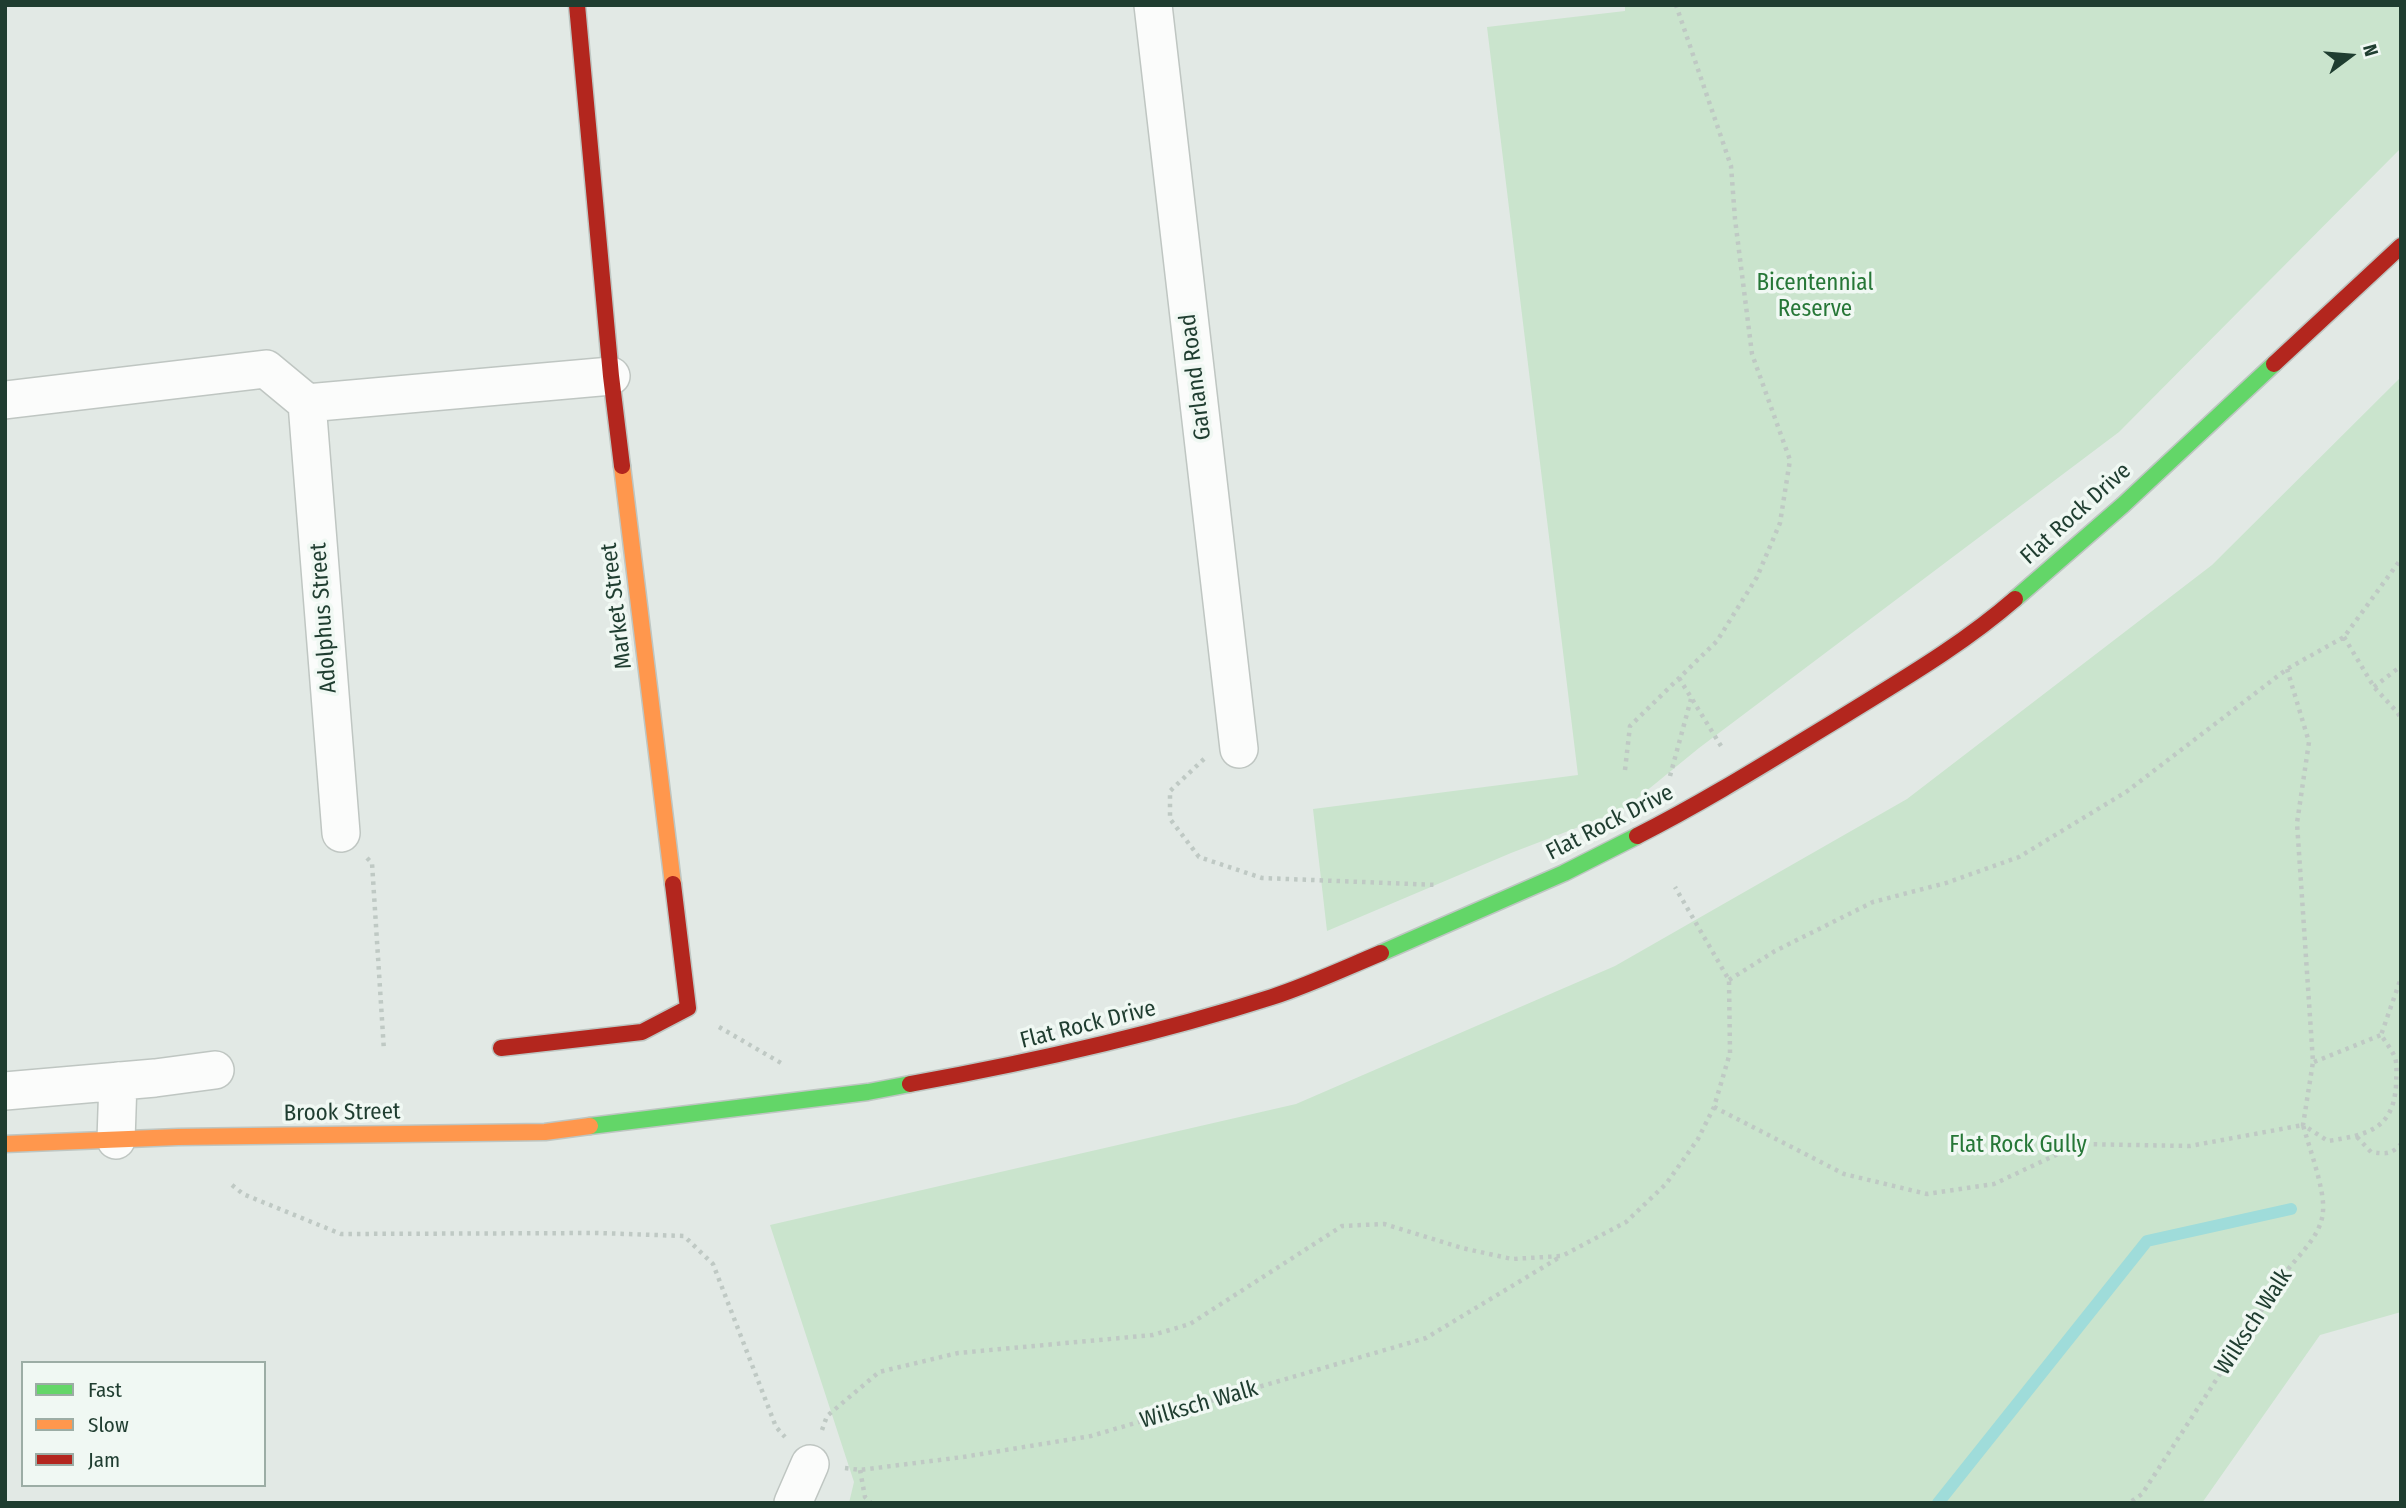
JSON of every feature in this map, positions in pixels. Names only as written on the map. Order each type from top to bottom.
[{"type":"main road","name":"Market Street","points":[[577,5],[611,376],[688,1009]]},
{"type":"main road","name":"Flat Rock Drive","points":[[678,1116],[868,1093],[1017,1065],[1170,1028],[1275,996],[1431,933],[1564,873],[1694,807],[1925,666],[1991,620],[2123,505],[2401,246]]},
{"type":"main road","points":[[501,1048],[642,1032],[688,1009]]},
{"type":"main road","name":"Brook Street","points":[[5,1144],[178,1137],[545,1132],[678,1116]]},
{"type":"street","name":"Garland Road","points":[[1153,5],[1239,749]]},
{"type":"street","points":[[5,400],[266,369],[307,403],[611,376]]},
{"type":"street","name":"Adolphus Street","points":[[307,403],[341,833]]},
{"type":"street","points":[[5,1091],[215,1070]]},
{"type":"street","points":[[116,1140],[118,1081]]},
{"type":"street","points":[[793,1503],[810,1464]]},
{"type":"path","points":[[1625,770],[1630,726],[1717,641],[1757,577],[1780,523],[1790,460],[1752,354],[1731,166],[1676,5]]},
{"type":"path","points":[[1675,887],[1729,980],[1775,951],[1873,902],[1947,883],[2019,857],[2126,792],[2287,669],[2344,636],[2401,559]]},
{"type":"path","points":[[2344,636],[2374,687],[2398,713],[2401,720]]},
{"type":"path","points":[[2374,687],[2401,666]]},
{"type":"path","points":[[2287,669],[2308,742],[2297,823],[2313,1062],[2303,1125]]},
{"type":"path","points":[[1679,678],[1718,740],[1738,780]]},
{"type":"path","points":[[1669,782],[1691,699]]},
{"type":"path","points":[[1239,749],[1202,760],[1170,791],[1170,819],[1199,857],[1262,878],[1451,886]]},
{"type":"path","points":[[341,833],[372,863],[384,1051]]},
{"type":"path","points":[[2313,1062],[2381,1035],[2401,978]]},
{"type":"path","name":"Wilksch Walk","points":[[810,1464],[860,1470],[963,1457],[1091,1436],[1426,1338],[1562,1256],[1626,1222],[1666,1184],[1698,1139],[1714,1107],[1730,1053],[1729,980]]},
{"type":"path","points":[[688,1009],[790,1068]]},
{"type":"path","points":[[1714,1107],[1844,1174],[1927,1194],[1994,1184],[2080,1144],[2190,1146],[2303,1125],[2328,1141],[2357,1137],[2384,1124],[2395,1104],[2399,1060],[2381,1035]]},
{"type":"path","points":[[2395,1104],[2401,1107]]},
{"type":"path","name":"Wilksch Walk","points":[[2129,1503],[2142,1494],[2289,1268],[2315,1235],[2323,1212],[2320,1186],[2303,1125]]},
{"type":"path","points":[[2357,1137],[2371,1152],[2388,1155],[2401,1144]]},
{"type":"path","points":[[232,1185],[243,1194],[341,1234],[585,1233],[684,1236],[713,1264],[776,1427],[810,1464],[827,1416],[879,1372],[958,1353],[1153,1335],[1190,1324],[1342,1226],[1384,1224],[1462,1248],[1512,1259],[1562,1256]]},
{"type":"path","points":[[860,1470],[865,1497],[871,1503]]},
{"type":"green space","name":"Bicentennial Reserve","points":[[1625,5],[2401,5],[2401,148],[2119,432],[1699,748],[1623,810],[1511,853],[1327,931],[1313,809],[1578,775],[1487,27],[1625,11]]},
{"type":"green space","name":"Flat Rock Gully","points":[[2401,377],[2401,1312],[2320,1335],[2202,1503],[849,1503],[854,1482],[770,1225],[1296,1104],[1615,966],[1907,799],[2212,565]]},
{"type":"waterway","points":[[1938,1503],[2147,1241],[2291,1209]]},
{"type":"traffic: fast","points":[[2015,599],[2123,505],[2274,364]]},
{"type":"traffic: fast","points":[[1381,953],[1564,873],[1637,836]]},
{"type":"traffic: fast","points":[[590,1126],[868,1092],[910,1084]]},
{"type":"traffic: slow","points":[[622,466],[673,884]]},
{"type":"traffic: slow","points":[[5,1144],[178,1137],[545,1132],[590,1126]]},
{"type":"traffic: jam","points":[[577,5],[611,376],[622,466]]},
{"type":"traffic: jam","points":[[2274,364],[2401,246]]},
{"type":"traffic: jam","points":[[1637,836],[1738,780],[1906,677],[1951,648],[2015,599]]},
{"type":"traffic: jam","points":[[501,1048],[642,1032],[688,1008],[673,884]]},
{"type":"traffic: jam","points":[[910,1084],[1047,1057],[1182,1024],[1286,992],[1381,953]]}]
